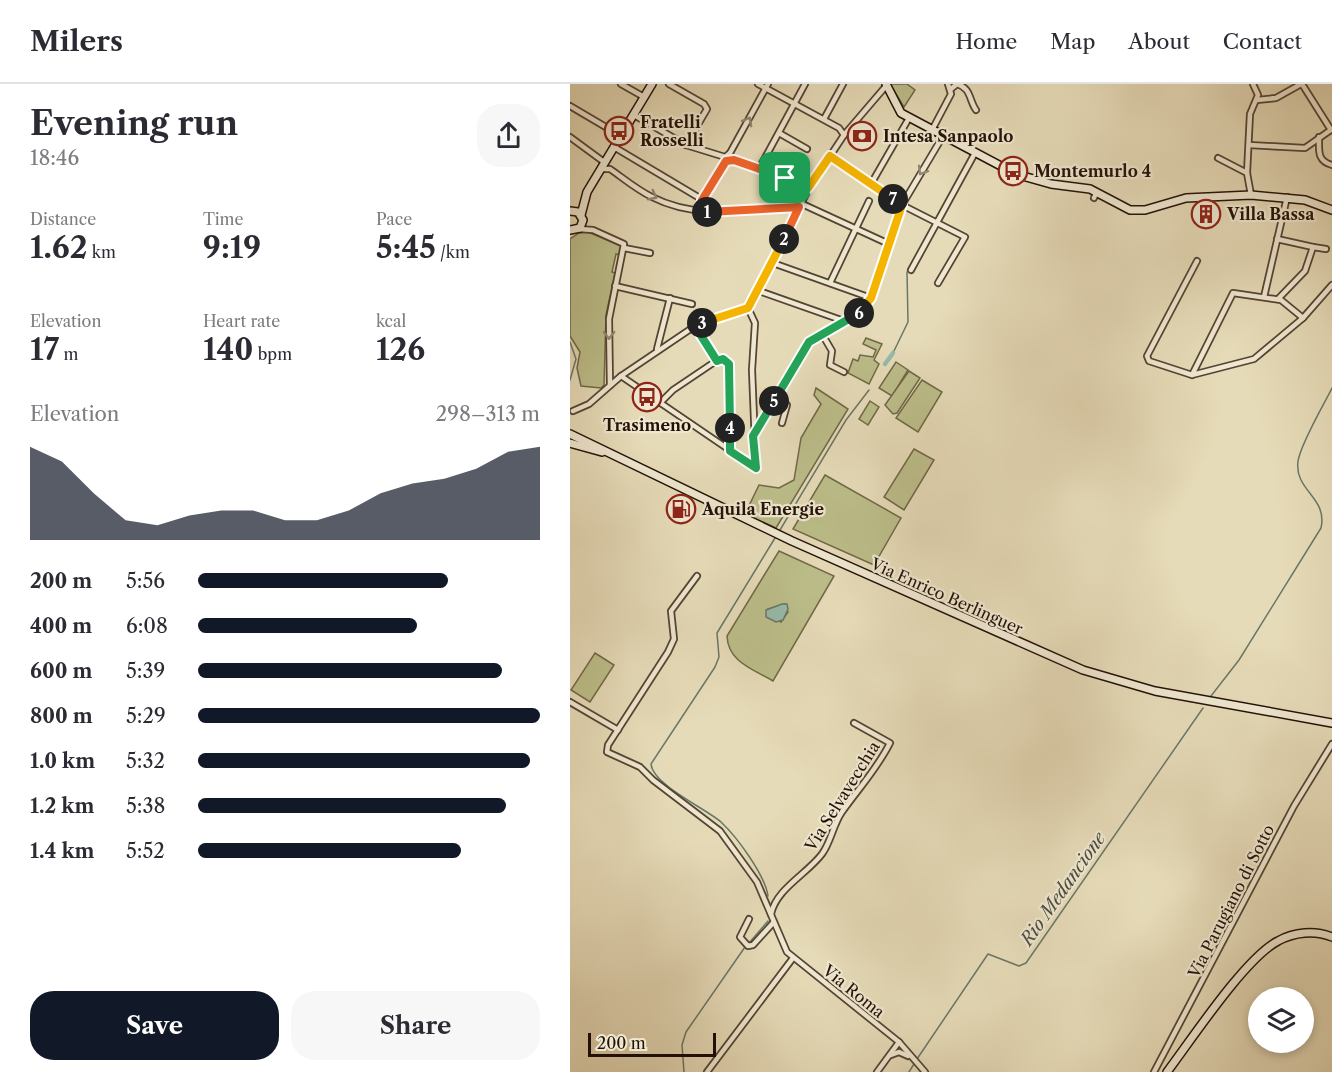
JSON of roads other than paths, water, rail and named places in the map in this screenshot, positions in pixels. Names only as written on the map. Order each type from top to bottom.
[{"type":"street","points":[[621,84],[644,97]]},
{"type":"street","points":[[593,230],[582,218],[571,211],[584,199],[652,84]]},
{"type":"street","points":[[669,84],[704,104],[706,113],[686,145]]},
{"type":"street","points":[[758,84],[767,86],[794,104],[824,119],[839,128],[844,135]]},
{"type":"street","points":[[759,169],[805,84]]},
{"type":"street","points":[[824,119],[843,84]]},
{"type":"street","points":[[932,130],[951,94],[949,87],[957,84],[962,86],[970,94],[976,110]]},
{"type":"street","points":[[1251,195],[1247,173],[1250,114],[1258,92],[1253,84]]},
{"type":"street","points":[[1249,145],[1305,148],[1332,129],[1302,84],[1276,98],[1257,100]]},
{"type":"street","points":[[573,411],[589,404],[657,349],[695,326],[748,308],[770,262],[791,227],[808,188],[844,135],[886,85],[893,103],[909,118],[1016,174],[1095,195],[1137,211],[1186,198],[1251,195],[1305,200],[1332,210]]},
{"type":"street","points":[[634,115],[686,145],[717,156],[727,157],[767,86]]},
{"type":"street","points":[[570,106],[621,136]]},
{"type":"street","points":[[870,184],[909,118]]},
{"type":"street","points":[[779,133],[807,149]]},
{"type":"street","points":[[753,436],[806,345],[863,310],[871,298],[902,205],[943,136]]},
{"type":"street","points":[[570,137],[603,165],[655,198],[699,211],[722,212],[799,205],[889,244]]},
{"type":"street","points":[[1320,137],[1320,158],[1332,165]]},
{"type":"street","points":[[614,147],[702,200]]},
{"type":"street","points":[[730,153],[729,157],[734,160],[808,188]]},
{"type":"street","points":[[910,270],[975,153]]},
{"type":"street","points":[[717,156],[724,162],[723,165]]},
{"type":"street","points":[[830,156],[902,205],[965,237],[938,283]]},
{"type":"street","points":[[1218,158],[1247,173]]},
{"type":"street","points":[[699,211],[702,200],[723,165],[726,161],[734,160]]},
{"type":"street","points":[[1264,297],[1287,197]]},
{"type":"street","points":[[573,231],[582,218],[584,199]]},
{"type":"street","points":[[830,283],[869,201]]},
{"type":"street","points":[[573,231],[593,230],[622,241],[624,248],[609,319],[610,385]]},
{"type":"street","points":[[1277,239],[1326,249]]},
{"type":"street","points":[[1278,300],[1305,271],[1313,247]]},
{"type":"street","points":[[624,248],[650,253]]},
{"type":"street","points":[[1197,261],[1147,356],[1151,362],[1192,375],[1254,359],[1304,318],[1332,285]]},
{"type":"street","points":[[770,262],[871,298]]},
{"type":"street","points":[[615,286],[692,304]]},
{"type":"street","points":[[756,290],[844,321]]},
{"type":"street","points":[[1192,375],[1233,293],[1285,302],[1304,318]]},
{"type":"street","points":[[657,349],[670,298]]},
{"type":"street","points":[[621,376],[756,468],[753,436],[755,323],[748,308]]},
{"type":"street","points":[[695,326],[717,361]]},
{"type":"street","points":[[822,334],[832,351],[830,365],[844,372]]},
{"type":"street","points":[[660,403],[673,390],[723,359],[729,364],[730,451]]},
{"type":"street","points":[[778,395],[787,405],[782,423]]},
{"type":"street","name":"Via Enrico Berlinguer","points":[[570,434],[792,542],[1050,657],[1138,687],[1332,723]]},
{"type":"street","points":[[570,443],[608,453]]},
{"type":"street","points":[[570,702],[618,730],[668,652],[674,639],[672,610],[697,576]]},
{"type":"street","name":"Via Selvavecchia","points":[[770,917],[777,898],[824,852],[842,813],[877,769],[890,743],[854,723]]},
{"type":"street","name":"Via Roma","points":[[618,730],[606,749],[607,752],[640,767],[653,780],[720,831],[757,882],[785,949],[899,1042],[925,1072]]},
{"type":"street","name":"Via Parugiano di Sotto","points":[[1154,1072],[1294,806],[1332,744]]},
{"type":"street","points":[[749,919],[740,937],[749,946],[773,923]]},
{"type":"street","points":[[1167,1072],[1252,961],[1277,941],[1301,932],[1332,937]]},
{"type":"street","points":[[707,1072],[793,957]]},
{"type":"street","points":[[877,1072],[899,1042]]},
{"type":"street","points":[[888,1056],[899,1052],[912,1059]]},
{"type":"waterway","points":[[893,353],[908,322],[907,272]]},
{"type":"waterway","points":[[570,342],[576,359],[570,380]]},
{"type":"waterway","points":[[885,364],[893,353]]},
{"type":"waterway","name":"Rio Medancione","points":[[1211,696],[1239,660],[1321,528],[1320,509],[1301,480],[1298,461],[1308,435],[1332,388]]},
{"type":"waterway","points":[[780,530],[846,420],[869,390]]},
{"type":"waterway","points":[[768,896],[756,867],[742,846],[721,822],[670,788],[654,772],[651,764],[715,667],[719,657],[717,633],[775,538]]},
{"type":"waterway","name":"Rio Medancione","points":[[917,1059],[988,954],[1019,966],[1026,963],[1203,708]]},
{"type":"waterway","points":[[749,943],[768,921]]},
{"type":"waterway","points":[[684,1072],[682,1045],[686,1032],[745,947]]},
{"type":"waterway","name":"Rio Medancione","points":[[909,1072],[914,1064]]},
{"type":"place","name":"Fratelli Rosselli","points":[[619,131]]},
{"type":"place","name":"Intesa Sanpaolo","points":[[862,136]]},
{"type":"place","name":"Montemurlo 4","points":[[1013,171]]},
{"type":"place","name":"Villa Bassa","points":[[1206,214]]},
{"type":"place","name":"Trasimeno","points":[[647,397]]},
{"type":"place","name":"Aquila Energie","points":[[681,509]]}]
